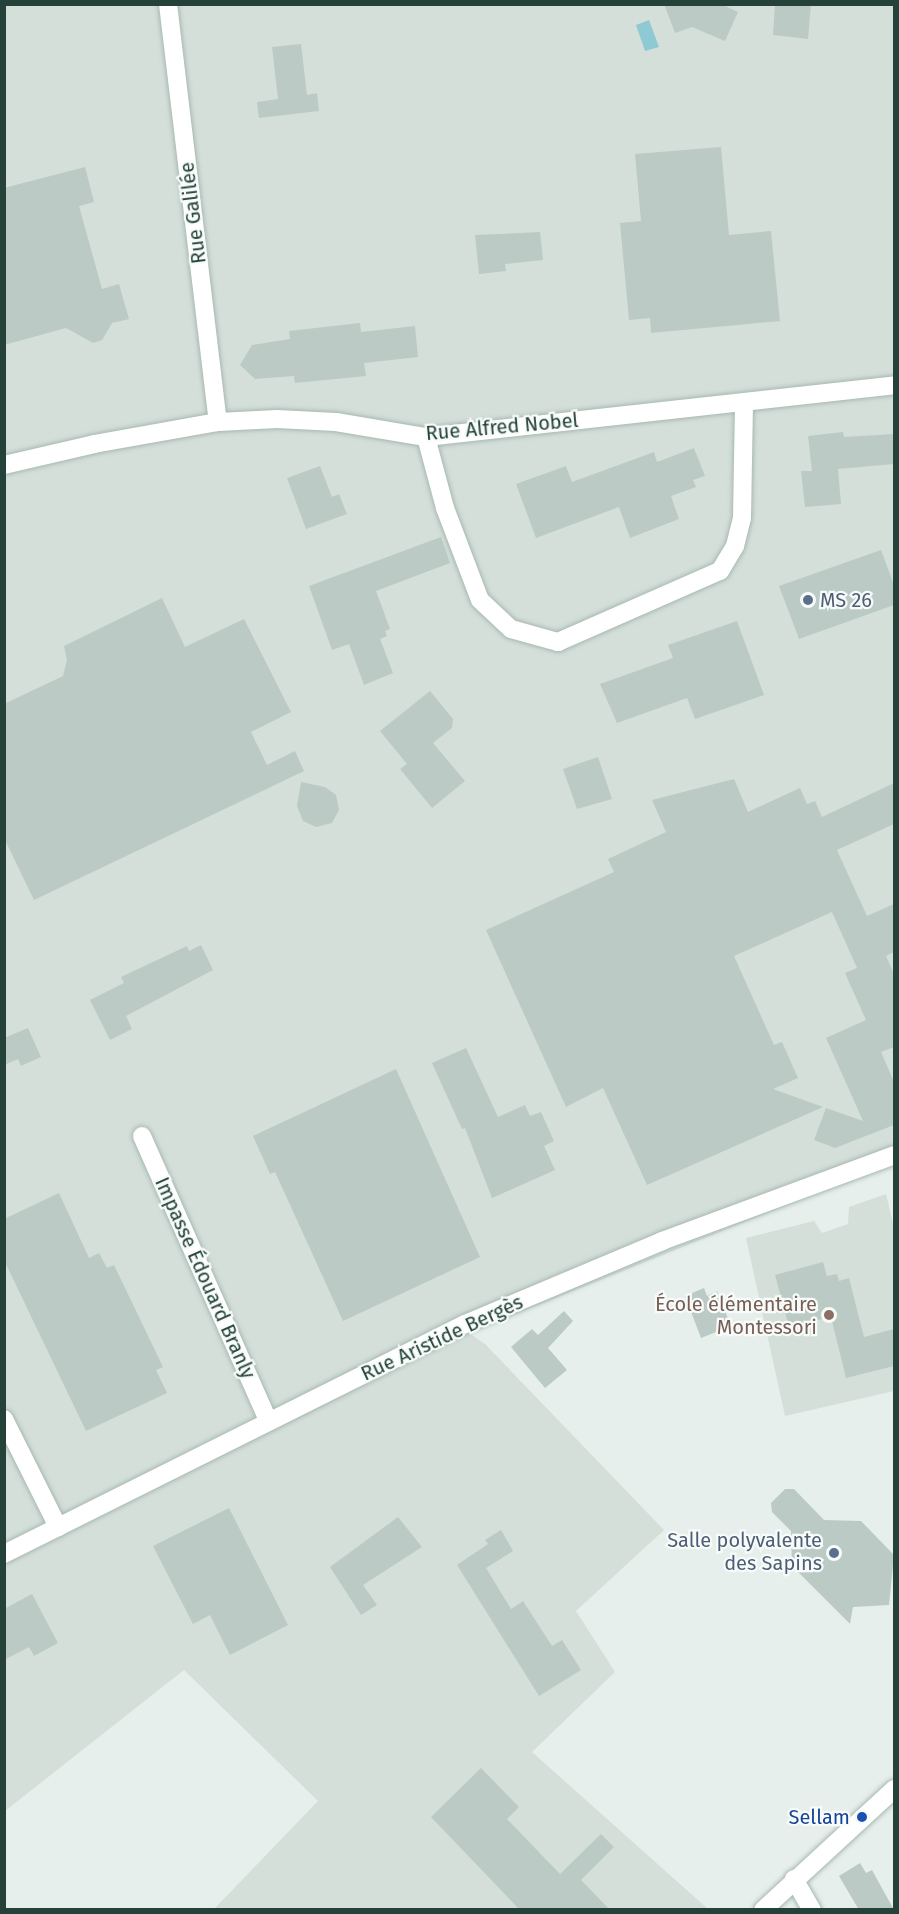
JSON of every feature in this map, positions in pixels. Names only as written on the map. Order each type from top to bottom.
[{"type":"street","name":"Rue Galilée","points":[[168,4],[218,422]]},
{"type":"street","name":"Rue Alfred Nobel","points":[[4,465],[94,444],[218,422],[278,419],[336,422],[426,437],[894,385]]},
{"type":"street","points":[[426,437],[445,508],[480,600],[511,629],[558,642],[720,570],[735,546],[742,518],[744,403]]},
{"type":"street","name":"Impasse Édouard Branly","points":[[142,1136],[268,1421]]},
{"type":"street","name":"Rue Aristide Bergès","points":[[4,1554],[475,1320],[662,1241],[894,1155]]},
{"type":"street","points":[[4,1419],[57,1527]]},
{"type":"street","points":[[763,1910],[894,1789]]},
{"type":"street","points":[[794,1880],[812,1910]]},
{"type":"shaded area","points":[[5,5],[894,5],[894,1162],[469,1333],[485,1344],[664,1530],[576,1611],[615,1672],[532,1752],[708,1909],[214,1909],[318,1801],[184,1670],[5,1811]]},
{"type":"shaded area","name":"École élémentaire Montessori","points":[[886,1194],[894,1228],[894,1391],[785,1416],[746,1238],[814,1221],[822,1233],[848,1224],[849,1207]]},
{"type":"water","points":[[649,20],[659,47],[645,51],[636,25]]},
{"type":"building","points":[[664,4],[721,4],[738,12],[725,41],[692,27],[675,33]]},
{"type":"building","points":[[775,4],[811,4],[808,39],[773,35]]},
{"type":"building","points":[[301,44],[307,95],[317,93],[319,111],[259,118],[257,102],[278,99],[272,47]]},
{"type":"building","points":[[721,147],[729,235],[771,231],[780,321],[651,333],[650,318],[629,320],[620,223],[641,221],[635,154]]},
{"type":"building","points":[[85,167],[94,202],[79,206],[102,289],[119,284],[129,319],[112,323],[102,340],[93,343],[66,328],[4,345],[4,188]]},
{"type":"building","points":[[540,232],[543,260],[505,264],[506,271],[479,274],[475,235]]},
{"type":"building","points":[[360,323],[361,332],[415,326],[418,357],[364,363],[366,376],[295,383],[294,376],[255,379],[240,365],[252,345],[290,339],[289,331]]},
{"type":"building","points":[[843,432],[844,437],[894,434],[894,464],[838,469],[841,504],[805,507],[801,471],[812,471],[808,436]]},
{"type":"building","points":[[694,448],[705,476],[693,480],[696,487],[671,496],[679,519],[630,538],[619,507],[536,538],[516,484],[566,466],[572,482],[654,452],[657,462]]},
{"type":"building","points":[[320,466],[332,497],[339,494],[347,514],[306,529],[287,478]]},
{"type":"building","points":[[441,537],[450,563],[376,591],[390,629],[385,631],[387,636],[380,639],[393,673],[364,685],[349,644],[332,650],[309,586]]},
{"type":"building","points":[[881,550],[894,585],[894,605],[799,639],[779,586]]},
{"type":"building","points":[[162,598],[185,647],[244,619],[291,712],[251,732],[267,765],[295,751],[304,771],[34,900],[4,838],[4,704],[63,676],[67,660],[64,646]]},
{"type":"building","points":[[737,621],[764,695],[695,719],[687,698],[617,723],[600,684],[673,658],[668,645]]},
{"type":"building","points":[[430,691],[453,719],[452,728],[433,743],[465,781],[432,808],[400,769],[407,764],[380,731]]},
{"type":"building","points":[[598,757],[612,799],[577,809],[563,769]]},
{"type":"building","points":[[734,779],[748,812],[800,788],[807,804],[815,801],[822,817],[894,783],[894,824],[837,850],[867,916],[894,904],[894,952],[886,956],[894,974],[894,1047],[881,1052],[894,1082],[894,1125],[835,1148],[814,1140],[826,1108],[863,1121],[826,1038],[866,1020],[845,973],[857,968],[832,912],[734,956],[774,1045],[782,1042],[798,1078],[773,1089],[823,1107],[647,1185],[603,1088],[566,1107],[486,930],[614,872],[608,859],[666,832],[652,800]]},
{"type":"building","points":[[301,782],[325,787],[336,795],[339,810],[332,823],[316,827],[303,821],[297,806]]},
{"type":"building","points":[[201,945],[213,970],[126,1016],[132,1029],[110,1040],[90,1000],[124,983],[121,977],[187,946],[189,951]]},
{"type":"building","points":[[28,1028],[41,1057],[21,1066],[18,1059],[4,1065],[4,1038]]},
{"type":"building","points":[[466,1048],[498,1117],[525,1105],[530,1116],[541,1112],[554,1141],[544,1146],[555,1170],[492,1198],[465,1128],[462,1129],[432,1063]]},
{"type":"building","points":[[396,1069],[480,1257],[343,1321],[275,1172],[270,1174],[253,1136]]},
{"type":"building","points":[[59,1193],[89,1258],[99,1253],[107,1268],[114,1265],[163,1367],[156,1370],[167,1393],[86,1431],[4,1260],[4,1219]]},
{"type":"building","points":[[823,1262],[827,1276],[837,1274],[839,1281],[849,1278],[864,1337],[894,1329],[894,1366],[846,1378],[831,1317],[789,1327],[775,1275]]},
{"type":"building","points":[[704,1288],[707,1296],[717,1291],[731,1326],[701,1338],[685,1296]]},
{"type":"building","points":[[564,1311],[573,1321],[548,1348],[567,1370],[545,1388],[511,1347],[532,1329],[538,1335]]},
{"type":"building","name":"Salle polyvalente des Sapins","points":[[785,1489],[794,1489],[824,1520],[861,1521],[894,1555],[889,1605],[853,1607],[850,1624],[792,1566],[791,1531],[772,1512],[771,1503]]},
{"type":"building","points":[[229,1508],[288,1625],[230,1655],[210,1615],[193,1624],[153,1546]]},
{"type":"building","points":[[398,1517],[422,1547],[363,1585],[377,1605],[361,1615],[330,1567]]},
{"type":"building","points":[[501,1530],[513,1551],[486,1568],[511,1609],[523,1601],[552,1646],[562,1640],[581,1670],[539,1696],[457,1565],[488,1544],[485,1540]]},
{"type":"building","points":[[32,1594],[58,1643],[34,1656],[29,1647],[4,1660],[4,1609]]},
{"type":"building","points":[[481,1768],[519,1807],[507,1819],[560,1874],[601,1834],[614,1847],[581,1880],[610,1910],[520,1910],[431,1817]]},
{"type":"building","points":[[860,1863],[866,1873],[872,1870],[894,1910],[859,1910],[839,1876]]},
{"type":"place","name":"MS 26","points":[[808,600]]},
{"type":"place","name":"École élémentaire Montessori","points":[[829,1315]]},
{"type":"place","name":"Salle polyvalente des Sapins","points":[[834,1553]]},
{"type":"place","name":"Sellam","points":[[862,1817]]}]
